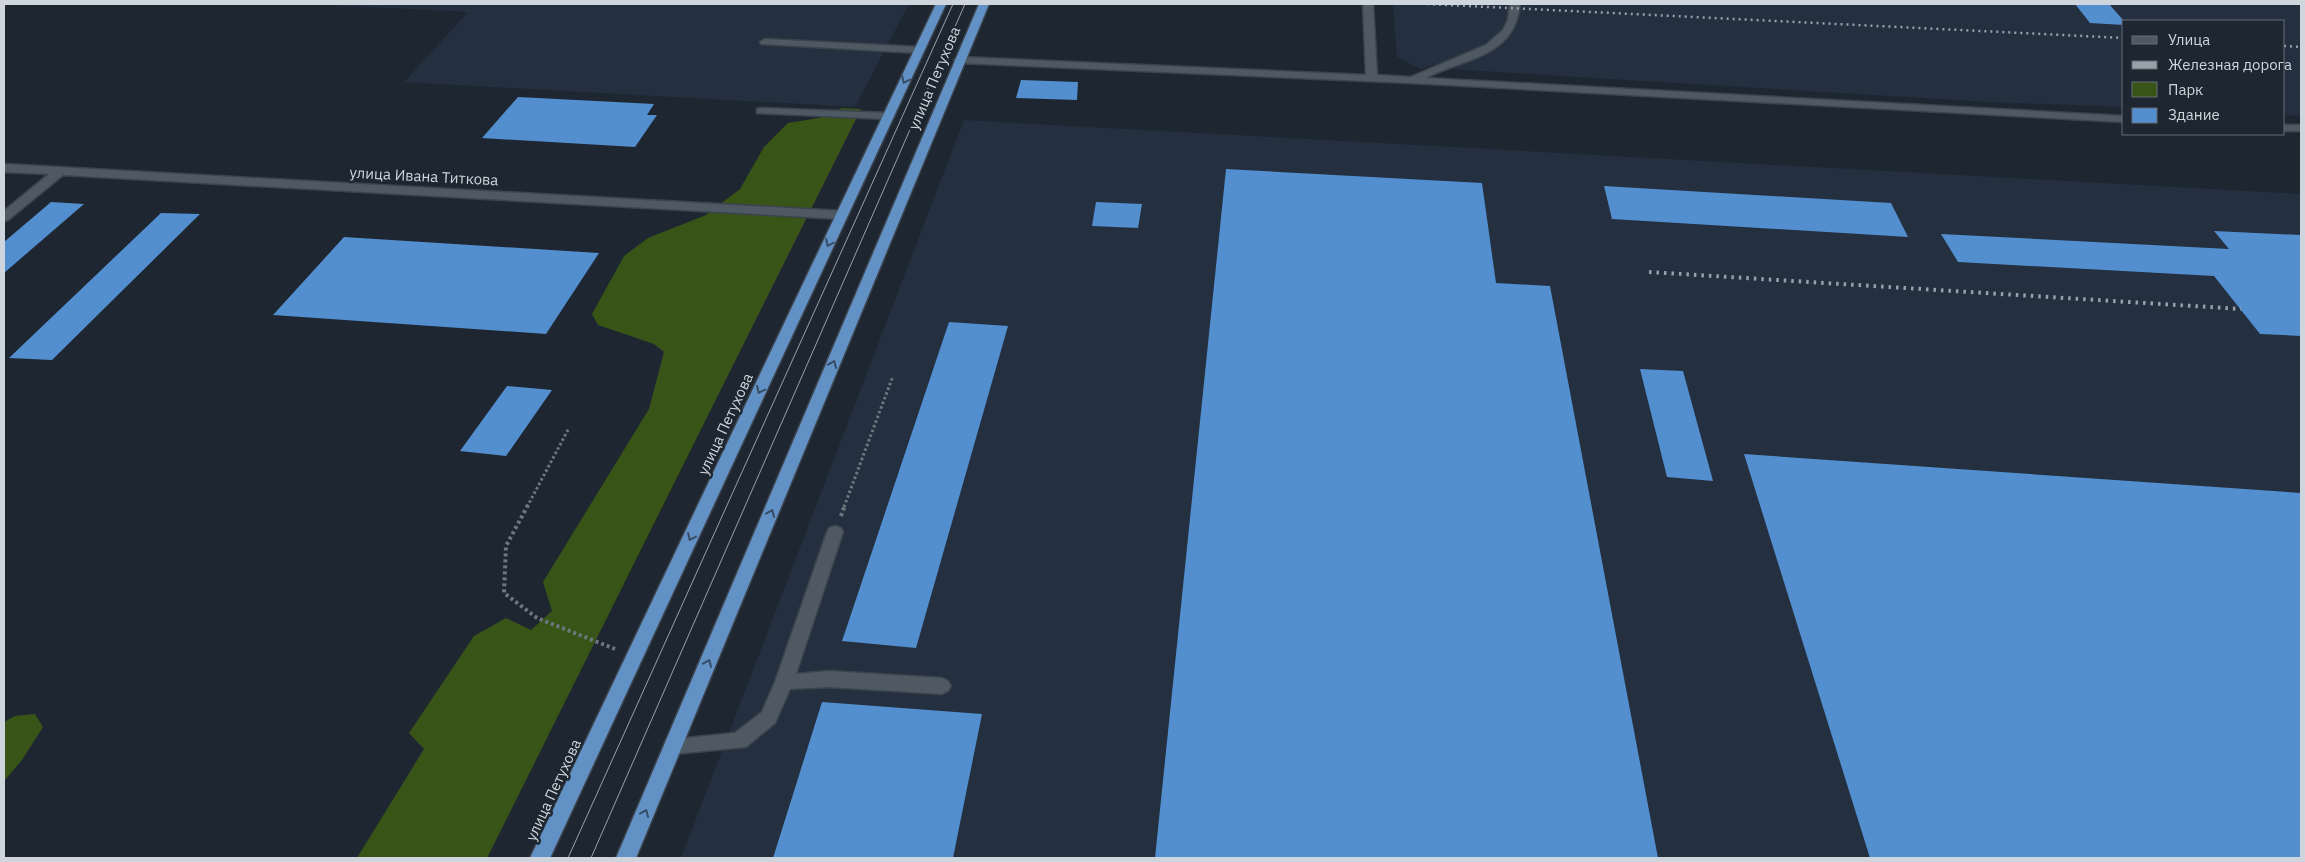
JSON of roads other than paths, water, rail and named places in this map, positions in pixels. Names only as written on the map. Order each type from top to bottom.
[{"type":"highway","name":"улица Петухова","points":[[540,858],[941,4]]},
{"type":"highway","name":"улица Петухова","points":[[626,858],[984,4]]},
{"type":"street","points":[[1368,4],[1372,79]]},
{"type":"street","points":[[1411,80],[1441,66],[1478,54],[1500,40],[1514,19],[1515,4]]},
{"type":"street","points":[[765,42],[919,50]]},
{"type":"street","points":[[959,60],[1411,80],[2122,119]]},
{"type":"street","points":[[761,111],[888,116]]},
{"type":"street","points":[[2285,128],[2301,128]]},
{"type":"street","name":"улица Ивана Титкова","points":[[4,168],[842,215]]},
{"type":"street","points":[[4,217],[62,170]]},
{"type":"street","points":[[673,746],[739,741],[768,717],[784,682],[835,532]]},
{"type":"street","points":[[784,682],[829,680],[942,686]]},
{"type":"tram line","points":[[568,858],[953,4]]},
{"type":"tram line","points":[[591,858],[965,4]]},
{"type":"railway","points":[[1427,4],[2122,38]]},
{"type":"railway","points":[[2285,46],[2301,47]]},
{"type":"railway","points":[[1649,272],[2241,309]]}]
